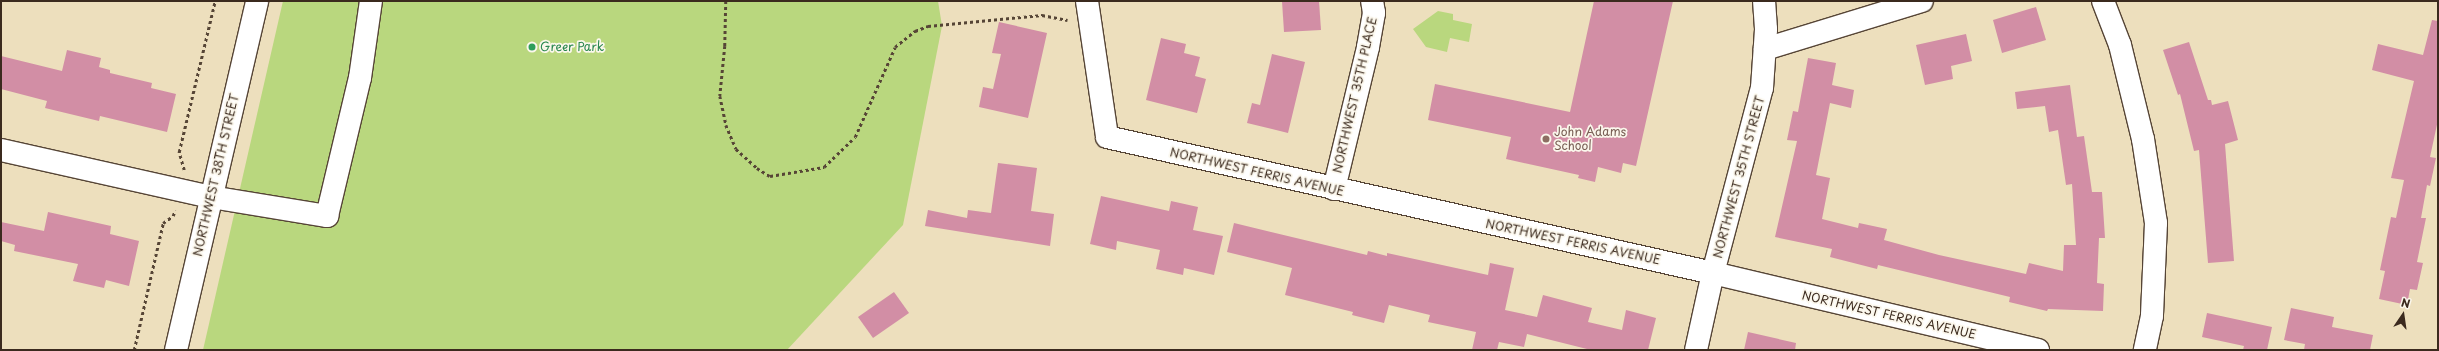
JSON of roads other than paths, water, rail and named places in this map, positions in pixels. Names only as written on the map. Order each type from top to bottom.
[{"type":"street","name":"NORTHWEST 38TH STREET","points":[[176,350],[257,1]]},
{"type":"street","points":[[1,150],[211,198],[327,216],[360,78],[371,1]]},
{"type":"street","name":"NORTHWEST FERRIS AVENUE","points":[[1087,1],[1107,138],[1713,273],[2038,350]]},
{"type":"street","name":"NORTHWEST 35TH PLACE","points":[[1334,189],[1368,46],[1374,13],[1372,1]]},
{"type":"street","name":"NORTHWEST 35TH STREET","points":[[1696,350],[1713,273],[1762,88],[1765,49],[1764,1]]},
{"type":"street","points":[[1765,49],[1922,1]]},
{"type":"street","points":[[2102,1],[2120,45],[2143,139],[2156,224],[2152,316],[2146,350]]},
{"type":"place","name":"Greer Park","points":[[532,47]]},
{"type":"place","name":"John Adams School","points":[[1546,139]]}]
